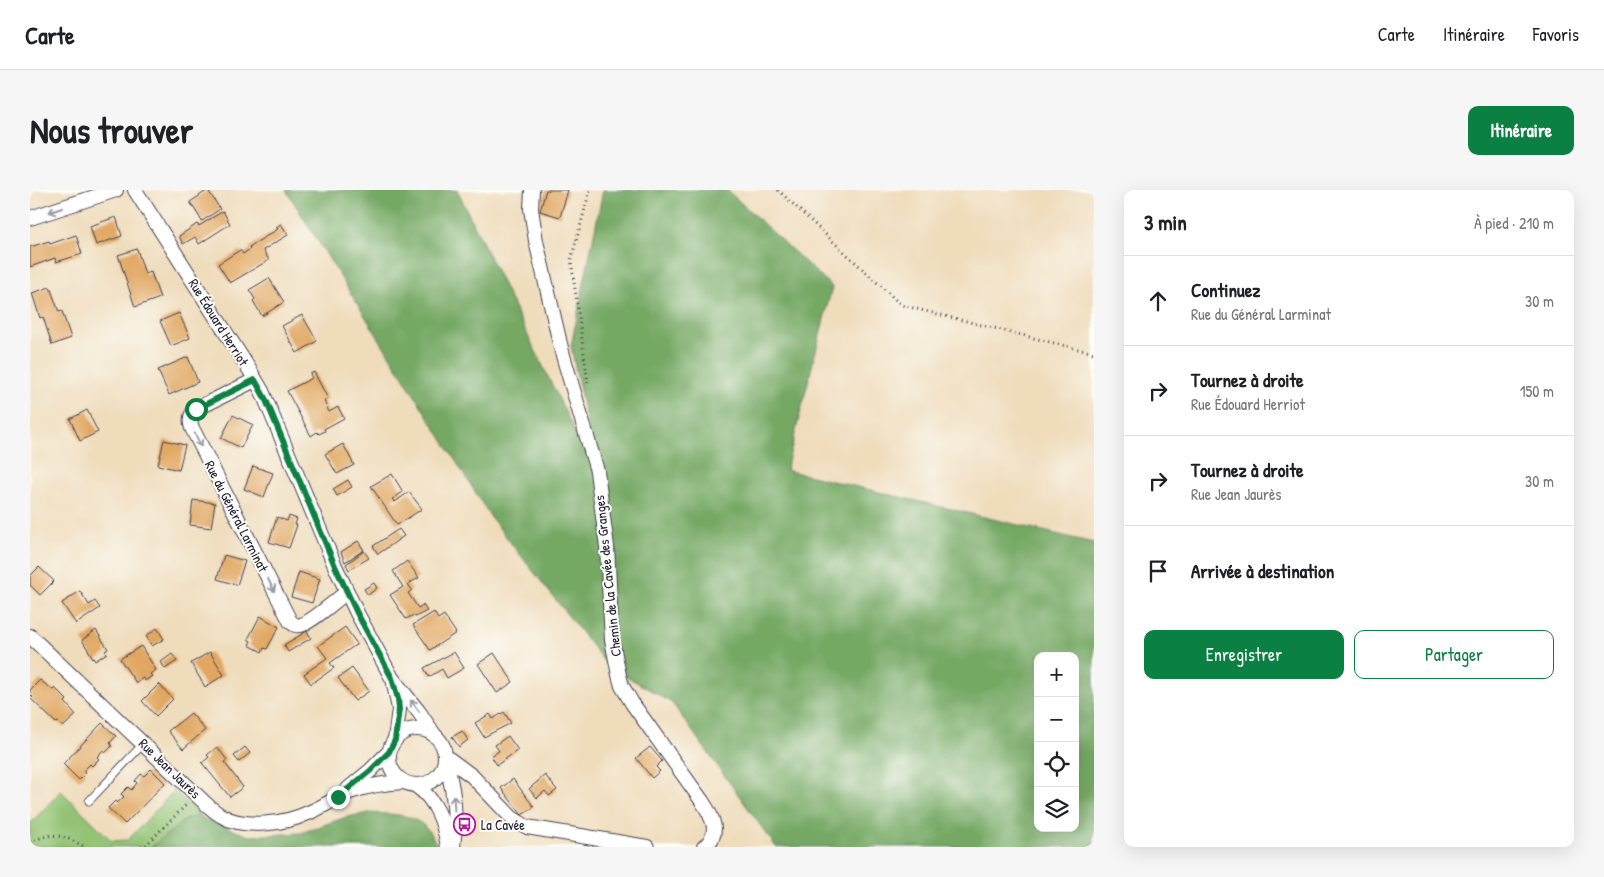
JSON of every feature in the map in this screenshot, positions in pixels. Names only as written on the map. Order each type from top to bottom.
[{"type":"street","points":[[30,218],[116,190]]},
{"type":"street","name":"Rue Édouard Herriot","points":[[135,190],[255,380],[268,406],[347,592],[392,678],[435,736]]},
{"type":"street","name":"Chemin de la Cavée des Granges","points":[[532,190],[531,209],[536,241],[562,352],[597,471],[607,547],[612,640],[619,675],[622,686],[632,704],[711,816],[714,834],[704,847]]},
{"type":"street","name":"Rue du Général Larminat","points":[[255,380],[196,409],[190,418],[192,428],[290,622],[294,625],[307,622],[347,592]]},
{"type":"street","name":"Rue Jean Jaurès","points":[[30,636],[215,812],[230,819],[264,823],[280,822],[302,816],[338,797],[373,785],[409,783]]},
{"type":"street","name":"Rue Édouard Herriot","points":[[392,678],[399,709],[392,746]]},
{"type":"street","points":[[448,847],[443,823],[438,811],[427,795],[395,775],[391,769],[389,762],[392,746],[403,733],[416,729],[426,731],[435,736],[442,745],[453,790],[455,823],[453,847]]},
{"type":"street","name":"Rue Jean Jaurès","points":[[338,797],[370,771],[392,746]]},
{"type":"street","points":[[409,783],[425,784],[434,780],[441,772],[445,757]]},
{"type":"street","points":[[445,757],[472,776],[512,818],[526,827],[647,847]]},
{"type":"lane","points":[[89,801],[144,743]]},
{"type":"path","points":[[589,390],[588,371],[571,260],[590,190]]},
{"type":"path","points":[[778,190],[901,305],[1094,353]]},
{"type":"path","points":[[141,847],[146,845],[197,795]]},
{"type":"path","points":[[30,842],[47,836],[59,835],[67,837],[85,847]]},
{"type":"green space","points":[[286,190],[457,190],[598,479],[571,346],[603,190],[727,190],[832,287],[786,470],[1094,543],[1094,847],[776,847],[672,703],[607,665],[492,519]]},
{"type":"green space","points":[[61,791],[112,841],[128,840],[174,791],[204,819],[197,816],[176,828],[151,847],[30,847],[30,824]]},
{"type":"green space","points":[[369,813],[401,815],[418,821],[432,836],[437,847],[151,847],[186,819],[197,816],[249,836],[301,833],[346,817]]},
{"type":"building","points":[[208,190],[220,209],[202,221],[190,202]]},
{"type":"building","points":[[546,190],[568,190],[560,217],[540,211]]},
{"type":"building","points":[[223,211],[230,224],[199,244],[195,237],[183,244],[179,236],[197,224],[199,226]]},
{"type":"building","points":[[116,217],[122,236],[96,245],[90,226]]},
{"type":"building","points":[[281,224],[288,235],[263,250],[269,260],[230,283],[218,264],[240,250],[243,254],[250,249],[249,247],[278,229],[276,227]]},
{"type":"building","points":[[76,235],[82,254],[56,262],[55,258],[30,267],[30,247],[49,241],[50,244]]},
{"type":"building","points":[[137,249],[145,274],[151,272],[160,298],[135,307],[118,255]]},
{"type":"building","points":[[269,278],[284,302],[262,316],[249,290]]},
{"type":"building","points":[[50,287],[59,312],[62,311],[71,338],[52,345],[43,317],[40,318],[32,293]]},
{"type":"building","points":[[179,313],[190,338],[171,346],[160,321]]},
{"type":"building","points":[[302,315],[317,341],[297,353],[282,326]]},
{"type":"building","points":[[188,357],[198,382],[169,395],[158,370]]},
{"type":"building","points":[[314,372],[328,399],[324,401],[329,412],[338,407],[344,418],[324,429],[325,431],[319,434],[317,432],[311,436],[287,391],[312,378],[310,374]]},
{"type":"building","points":[[87,410],[98,432],[80,441],[70,419]]},
{"type":"building","points":[[233,415],[253,425],[241,448],[221,438]]},
{"type":"building","points":[[164,440],[185,445],[179,470],[158,465]]},
{"type":"building","points":[[343,444],[354,465],[337,474],[325,454]]},
{"type":"building","points":[[253,466],[273,473],[264,497],[244,489]]},
{"type":"building","points":[[392,474],[403,492],[392,499],[395,502],[409,492],[422,509],[397,525],[371,486]]},
{"type":"building","points":[[348,480],[352,487],[337,496],[333,489]]},
{"type":"building","points":[[193,500],[215,503],[211,528],[190,525]]},
{"type":"building","points":[[289,516],[297,519],[295,524],[297,525],[289,548],[269,542],[277,517],[287,521]]},
{"type":"building","points":[[399,529],[404,536],[378,554],[373,546]]},
{"type":"building","points":[[358,541],[364,550],[345,562],[341,552]]},
{"type":"building","points":[[364,551],[369,558],[349,570],[346,564]]},
{"type":"building","points":[[224,555],[245,561],[237,585],[217,579]]},
{"type":"building","points":[[407,561],[419,578],[408,584],[412,590],[408,593],[418,608],[423,605],[427,611],[406,619],[390,595],[403,587],[393,571]]},
{"type":"building","points":[[39,567],[54,581],[40,595],[30,585],[30,576]]},
{"type":"building","points":[[299,572],[320,579],[312,603],[291,597]]},
{"type":"building","points":[[374,583],[377,588],[368,595],[364,589]]},
{"type":"building","points":[[80,591],[89,605],[95,601],[100,608],[76,624],[62,603]]},
{"type":"building","points":[[434,612],[438,619],[444,615],[456,633],[430,650],[413,625]]},
{"type":"building","points":[[260,616],[279,627],[267,649],[264,648],[262,652],[249,645],[251,641],[248,639]]},
{"type":"building","points":[[345,627],[357,644],[330,663],[334,668],[311,684],[304,674],[327,658],[318,646]]},
{"type":"building","points":[[157,628],[164,639],[152,646],[146,636]]},
{"type":"building","points":[[96,630],[108,649],[105,651],[107,653],[95,661],[82,640]]},
{"type":"building","points":[[307,631],[311,638],[288,652],[284,645]]},
{"type":"building","points":[[141,646],[156,670],[145,681],[143,678],[136,683],[120,659]]},
{"type":"building","points":[[210,652],[224,675],[205,687],[191,663]]},
{"type":"building","points":[[454,652],[464,668],[447,678],[442,669],[429,677],[424,668]]},
{"type":"building","points":[[494,653],[513,682],[497,693],[478,664]]},
{"type":"building","points":[[172,654],[177,661],[165,669],[161,662]]},
{"type":"building","points":[[352,668],[369,691],[355,701],[338,678]]},
{"type":"building","points":[[40,680],[53,690],[55,688],[67,700],[65,702],[76,715],[63,727],[58,722],[56,723],[31,699],[33,697],[30,694],[30,690]]},
{"type":"building","points":[[159,684],[173,699],[156,716],[142,701]]},
{"type":"building","points":[[504,712],[511,723],[484,737],[475,723],[490,714],[493,719]]},
{"type":"building","points":[[191,713],[205,730],[183,749],[168,731]]},
{"type":"building","points":[[102,723],[116,736],[110,743],[112,746],[105,753],[103,750],[97,757],[99,759],[83,771],[86,773],[79,780],[63,764]]},
{"type":"building","points":[[462,731],[468,740],[459,747],[452,737]]},
{"type":"building","points":[[508,736],[518,750],[497,765],[491,756],[499,751],[495,745]]},
{"type":"building","points":[[217,747],[227,760],[224,762],[243,787],[230,797],[202,763],[209,757],[207,755]]},
{"type":"building","points":[[245,747],[250,753],[239,762],[234,756]]},
{"type":"building","points":[[650,747],[662,761],[656,767],[660,771],[652,778],[636,758]]},
{"type":"building","points":[[151,769],[165,783],[125,824],[108,808],[115,801],[117,803],[124,797],[121,794],[128,787],[131,790],[141,774],[144,776]]},
{"type":"building","points":[[545,775],[557,790],[549,796],[545,791],[537,798],[529,789]]},
{"type":"building","points":[[513,779],[534,807],[522,815],[501,788]]},
{"type":"place","name":"La Cavée","points":[[465,824]]},
{"type":"route","points":[[196,409],[255,380],[266,400],[335,566],[357,613],[392,678],[399,709],[395,740],[389,752],[379,763],[338,797]]}]
